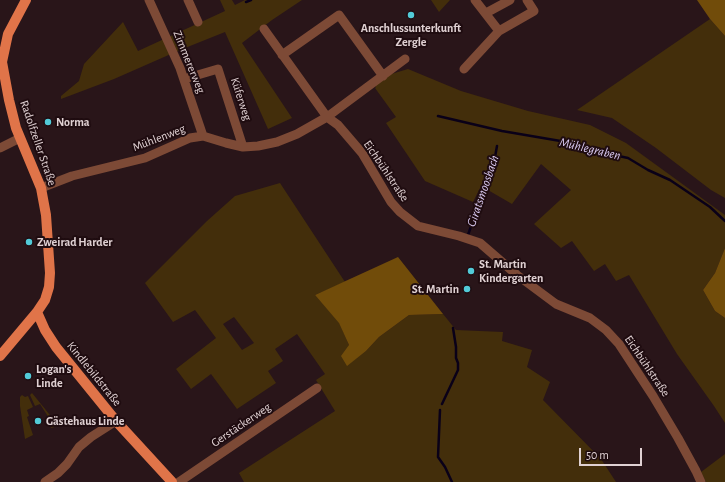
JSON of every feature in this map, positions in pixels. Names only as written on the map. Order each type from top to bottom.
[{"type":"main road","name":"Radolfzeller Straße","points":[[0,356],[37,312],[45,300],[49,288],[50,273],[46,215],[41,188],[20,138],[9,100],[1,62],[8,34],[26,0]]},
{"type":"main road","name":"Kindlebildstraße","points":[[37,312],[44,330],[56,347],[116,421],[172,482]]},
{"type":"street","name":"Zimmererweg","points":[[149,0],[184,79],[203,136]]},
{"type":"street","points":[[188,0],[198,22]]},
{"type":"street","points":[[475,0],[499,31]]},
{"type":"street","points":[[486,13],[510,0]]},
{"type":"street","points":[[464,69],[499,31],[534,11],[527,0]]},
{"type":"street","points":[[282,55],[339,15],[383,76]]},
{"type":"street","name":"Eichbühlstraße","points":[[264,29],[327,117],[338,125],[362,153],[391,202],[406,217],[418,226],[480,243],[517,275],[556,304],[590,318],[606,330],[619,344],[653,396],[678,438],[696,471],[700,482]]},
{"type":"street","name":"Mühlenweg","points":[[41,188],[72,176],[145,158],[190,138],[203,136],[226,144],[243,147],[258,146],[289,137],[327,117],[405,58]]},
{"type":"street","name":"Küferweg","points":[[184,79],[218,70],[243,147]]},
{"type":"street","points":[[0,148],[20,138]]},
{"type":"street","name":"Gerstäckerweg","points":[[179,482],[317,388]]},
{"type":"street","points":[[45,482],[58,473],[67,464],[79,447],[91,437],[116,421]]},
{"type":"shaded area","points":[[220,0],[232,0],[235,5],[245,0],[302,0],[272,20],[242,43],[292,118],[268,129],[225,32],[114,79],[61,99],[61,96],[79,81],[84,64],[123,22],[138,51],[225,11]]},
{"type":"shaded area","points":[[431,0],[450,0],[439,12]]},
{"type":"shaded area","points":[[697,0],[725,0],[725,36],[710,19]]},
{"type":"shaded area","points":[[710,19],[725,36],[725,198],[711,190],[656,148],[612,118],[577,110]]},
{"type":"shaded area","points":[[408,69],[461,91],[528,111],[590,125],[626,143],[725,215],[725,248],[715,273],[703,290],[715,311],[725,318],[725,423],[677,354],[629,275],[616,281],[605,264],[594,271],[572,241],[561,248],[534,224],[571,190],[541,164],[512,204],[481,186],[473,202],[425,181],[386,123],[396,117],[375,88],[375,85],[388,75]]},
{"type":"shaded area","points":[[280,183],[345,282],[315,295],[339,322],[349,345],[347,365],[366,351],[379,337],[409,315],[443,314],[456,330],[503,332],[502,341],[532,350],[527,367],[550,382],[543,400],[601,459],[616,482],[244,482],[239,473],[335,411],[316,380],[325,374],[297,334],[275,349],[283,361],[268,371],[276,383],[237,409],[211,374],[191,389],[176,369],[216,338],[195,310],[173,322],[145,283],[207,221],[235,196]],"holes":[[[234,317],[254,343],[242,350],[223,324]]]},
{"type":"shaded area","points":[[725,248],[725,318],[715,311],[703,290],[715,273]]},
{"type":"shaded area","points":[[398,257],[443,314],[409,315],[379,337],[366,351],[347,366],[341,356],[349,345],[339,323],[315,295]]},
{"type":"shaded area","points":[[32,393],[58,426],[51,428],[47,415],[40,404],[35,406],[30,395]]},
{"type":"shaded area","points":[[22,395],[25,397],[28,396],[33,407],[27,410],[29,416],[27,417],[33,435],[25,439],[20,406],[20,397]]},
{"type":"shaded area","points":[[725,454],[725,482],[706,482],[701,472]]},
{"type":"waterway","points":[[246,2],[251,0]]},
{"type":"waterway","name":"Mühlegraben","points":[[438,116],[502,131],[578,144],[628,158],[648,170],[670,180],[710,207],[725,221]]},
{"type":"waterway","name":"Giratsmoosbach","points":[[468,235],[479,207],[480,197],[486,189],[485,181],[493,168],[497,146]]},
{"type":"waterway","name":"Giratsmoosbach","points":[[442,404],[458,370],[453,328]]},
{"type":"waterway","name":"Giratsmoosbach","points":[[440,410],[438,457],[445,467],[452,482]]},
{"type":"place","name":"Anschlussunterkunft Zergle","points":[[411,15]]},
{"type":"place","name":"Norma","points":[[48,122]]},
{"type":"place","name":"Zweirad Harder","points":[[29,242]]},
{"type":"place","name":"St. Martin Kindergarten","points":[[471,271]]},
{"type":"place","name":"St. Martin","points":[[467,289]]},
{"type":"place","name":"Logan's Linde","points":[[28,376]]},
{"type":"place","name":"Gästehaus Linde","points":[[38,421]]}]
